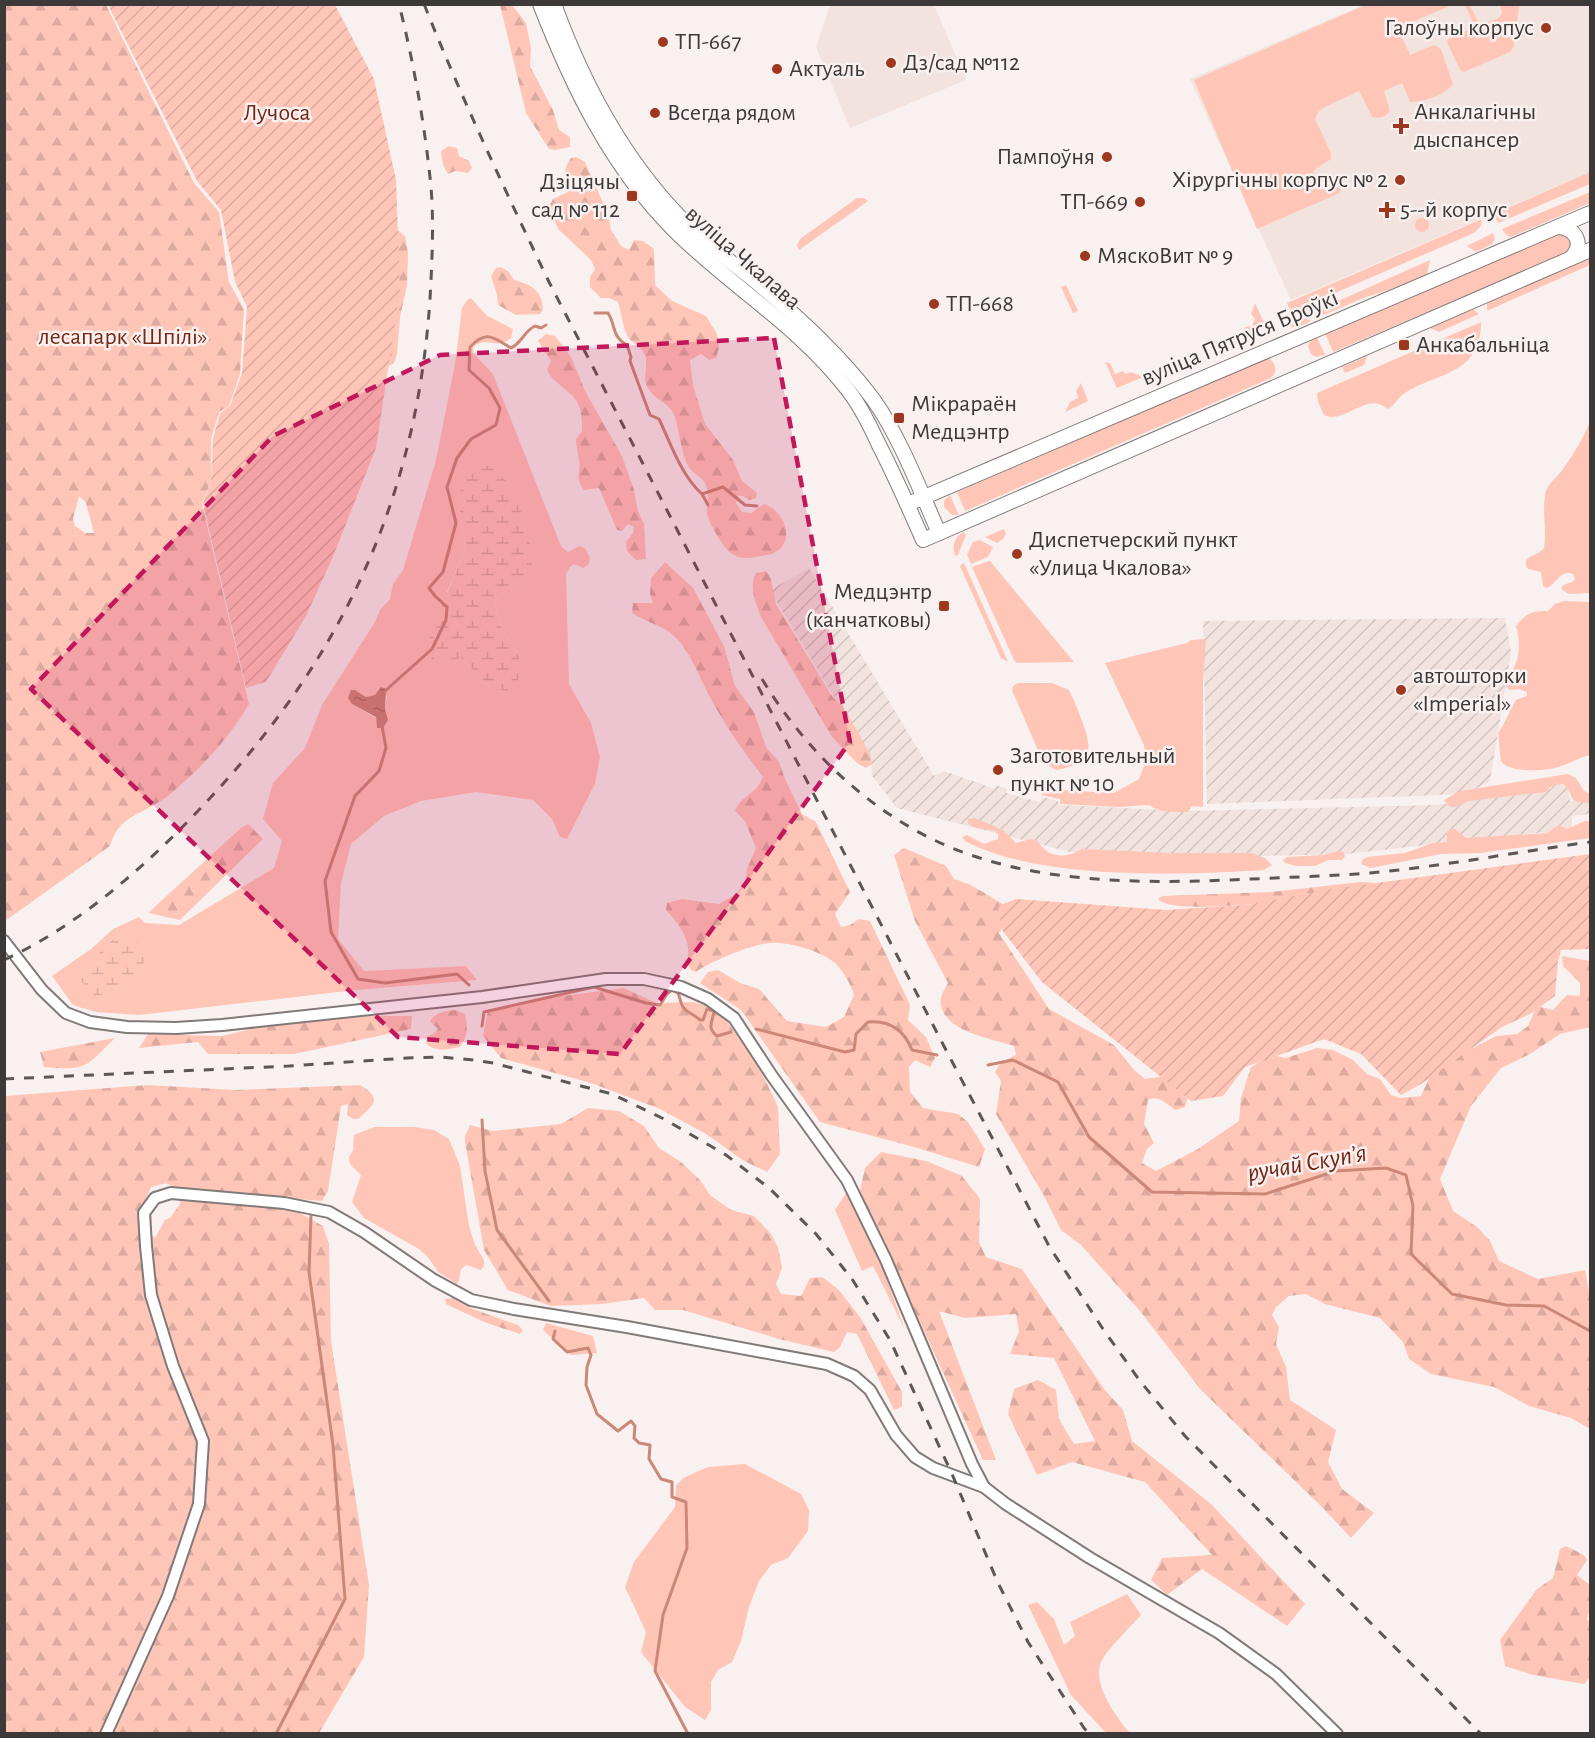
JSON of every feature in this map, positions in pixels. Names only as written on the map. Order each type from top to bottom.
[{"type":"main road","name":"вуліца Чкалава","points":[[540,4],[575,88],[639,191],[675,231],[706,260],[801,337],[831,369],[865,416],[923,540],[939,534],[889,424],[851,371],[808,328],[693,230],[665,202],[637,166],[592,94],[554,4]]},
{"type":"main road","name":"вуліца Пятруся Броўкі","points":[[908,504],[1590,214]]},
{"type":"main road","points":[[1590,214],[1583,222],[1582,230],[1590,243]]},
{"type":"main road","points":[[1559,227],[1571,231],[1576,237],[1578,246],[1571,258]]},
{"type":"main road","points":[[939,534],[1590,250]]},
{"type":"street","points":[[4,941],[42,990],[66,1013],[90,1022],[127,1026],[176,1028],[222,1025],[482,997],[606,980],[644,979],[681,987],[708,999],[734,1018],[772,1076],[848,1180],[886,1260],[972,1464],[984,1486]]},
{"type":"street","points":[[106,1734],[168,1596],[199,1504],[203,1441],[172,1366],[151,1295],[146,1246],[144,1213],[155,1198],[171,1193],[284,1203],[329,1212],[364,1232],[434,1280],[471,1300],[514,1310],[627,1327],[827,1364],[855,1376],[870,1390],[896,1435],[915,1457],[933,1468],[984,1486],[1006,1504],[1090,1558],[1219,1633],[1276,1674],[1337,1734]]},
{"type":"highlighted area","points":[[774,338],[850,742],[620,1054],[398,1037],[31,689],[273,436],[440,355]]},
{"type":"shaded area","name":"Дз/сад №112","points":[[832,5],[934,5],[966,80],[850,128],[816,47]]},
{"type":"shaded area","name":"Анкалагічны дыспансер","points":[[1363,5],[1590,5],[1590,172],[1291,300],[1190,79]]},
{"type":"shaded area","points":[[809,568],[934,776],[944,771],[995,789],[996,785],[1007,789],[1006,793],[1040,802],[1042,797],[1058,801],[1059,805],[1185,811],[1436,805],[1551,789],[1553,782],[1567,781],[1570,801],[1590,801],[1590,814],[1572,816],[1572,829],[1346,854],[1169,858],[1070,852],[897,808],[872,776],[871,759],[770,590]]},
{"type":"shaded area","points":[[1505,618],[1511,652],[1490,781],[1466,794],[1207,804],[1203,621]]},
{"type":"green space","name":"лесапарк «Шпілі»","points":[[5,4],[106,5],[194,183],[219,212],[229,282],[244,309],[240,374],[229,406],[219,412],[211,439],[211,481],[202,504],[249,704],[220,746],[175,790],[123,823],[110,846],[5,921]],"holes":[[[79,496],[86,503],[94,533],[85,533],[75,526],[73,519]]]},
{"type":"green space","points":[[1368,4],[1452,5],[1398,28],[1410,55],[1434,45],[1441,49],[1453,84],[1440,95],[1416,102],[1410,102],[1402,83],[1384,91],[1390,111],[1380,118],[1372,117],[1359,91],[1319,111],[1315,119],[1331,153],[1331,159],[1313,171],[1321,189],[1338,182],[1341,188],[1340,193],[1257,229],[1194,80]]},
{"type":"green space","name":"Лучоса","points":[[108,5],[335,5],[374,79],[396,180],[400,290],[376,448],[332,559],[306,616],[266,682],[246,688],[203,503],[211,481],[213,439],[220,413],[230,406],[242,373],[247,307],[235,282],[221,210],[197,181]]},
{"type":"green space","points":[[500,5],[512,5],[526,23],[531,48],[530,66],[553,110],[559,130],[570,137],[570,147],[549,149],[526,113]]},
{"type":"green space","points":[[1465,5],[1473,5],[1470,6],[1480,25],[1499,18],[1502,13],[1500,5],[1518,5],[1519,7],[1514,46],[1510,52],[1464,72],[1460,70],[1447,42],[1450,38],[1475,27]]},
{"type":"green space","points":[[449,146],[457,148],[459,156],[469,161],[472,168],[468,173],[455,171],[448,174],[443,165],[441,151]]},
{"type":"green space","points":[[576,157],[585,162],[608,214],[611,230],[621,246],[629,250],[634,240],[643,241],[654,249],[655,285],[672,301],[706,316],[717,334],[719,348],[716,358],[709,360],[701,354],[690,360],[693,385],[705,424],[733,460],[742,481],[757,493],[756,498],[749,500],[738,496],[736,503],[742,512],[751,513],[764,504],[777,512],[782,519],[785,526],[785,541],[774,553],[739,557],[730,552],[714,530],[708,518],[708,492],[705,483],[688,465],[673,412],[654,396],[646,384],[646,357],[628,337],[618,302],[609,298],[601,298],[590,287],[590,277],[595,269],[591,260],[558,229],[549,207],[553,199],[568,192],[566,167],[571,158]]},
{"type":"green space","points":[[1590,172],[1590,184],[1498,223],[1494,214]]},
{"type":"green space","points":[[1590,192],[1590,203],[1511,237],[1506,235],[1502,229]]},
{"type":"green space","points":[[857,198],[864,198],[868,201],[799,250],[797,245],[800,239]]},
{"type":"green space","points":[[1419,218],[1425,218],[1429,225],[1425,232],[1419,232],[1415,228],[1415,222]]},
{"type":"green space","points":[[1482,219],[1481,226],[1474,233],[1291,312],[1287,303]]},
{"type":"green space","points":[[398,230],[405,236],[408,253],[407,285],[400,317],[397,354],[394,363],[389,366],[385,363],[394,233]]},
{"type":"green space","points":[[1560,231],[1573,238],[1569,252],[1333,352],[1325,333]]},
{"type":"green space","points":[[1493,233],[1495,239],[1492,244],[1476,252],[1467,246]]},
{"type":"green space","points":[[1590,255],[1590,265],[1487,311],[1487,303],[1491,298]]},
{"type":"green space","points":[[1430,260],[1427,274],[1398,287],[1366,297],[1321,316],[1318,310]]},
{"type":"green space","points":[[501,267],[509,272],[514,280],[535,289],[542,303],[543,310],[540,314],[516,315],[498,305],[491,276],[496,268]]},
{"type":"green space","points":[[1066,285],[1078,311],[1073,313],[1061,287]]},
{"type":"green space","points":[[471,298],[486,315],[513,329],[511,338],[502,343],[477,344],[473,347],[474,354],[493,374],[561,546],[568,552],[579,546],[585,548],[590,558],[589,564],[583,568],[574,564],[566,574],[569,684],[591,723],[600,757],[595,784],[567,839],[560,837],[552,819],[533,800],[476,792],[421,801],[384,816],[351,844],[341,883],[338,939],[364,971],[466,966],[477,980],[356,990],[139,1015],[96,1012],[73,1005],[52,976],[91,949],[113,929],[139,917],[145,923],[179,925],[274,868],[282,841],[263,819],[273,783],[305,748],[322,705],[375,622],[380,610],[390,599],[393,584],[403,570],[436,460],[455,364],[462,308]],"holes":[[[459,507],[527,578],[509,587],[494,601],[502,629],[519,657],[490,687],[461,658],[447,592],[466,548]],[[355,690],[366,697],[387,696],[385,709],[388,720],[377,727],[376,718],[352,704]]]},
{"type":"green space","points":[[1255,303],[1265,325],[1242,334],[1245,327],[1252,326],[1255,319],[1251,314]]},
{"type":"green space","points":[[1470,307],[1479,314],[1439,332],[1430,328]]},
{"type":"green space","points":[[1305,315],[1311,321],[1302,326],[1295,327],[1286,324]]},
{"type":"green space","points":[[1481,322],[1479,339],[1474,352],[1455,370],[1405,393],[1388,409],[1372,403],[1338,416],[1324,415],[1317,393]]},
{"type":"green space","points":[[546,334],[555,336],[571,357],[585,391],[622,456],[644,524],[646,559],[636,560],[627,551],[626,542],[633,533],[634,527],[628,524],[622,531],[617,530],[599,488],[584,490],[579,482],[576,439],[582,431],[581,412],[573,396],[553,379],[547,369],[551,361],[538,341]]},
{"type":"green space","points":[[1317,337],[1325,355],[1316,357],[1311,354],[1308,346]]},
{"type":"green space","points":[[1367,356],[1364,365],[1345,373],[1342,367]]},
{"type":"green space","points":[[1264,359],[1270,359],[1275,367],[1271,378],[965,511],[957,492]]},
{"type":"green space","points":[[1105,362],[1110,363],[1115,374],[1123,371],[1125,374],[1131,372],[1143,377],[1117,388]]},
{"type":"green space","points":[[1081,383],[1088,401],[1065,412],[1070,402],[1078,398],[1076,391]]},
{"type":"green space","points":[[1590,422],[1590,593],[1569,594],[1561,589],[1563,585],[1575,579],[1573,574],[1565,573],[1547,588],[1543,586],[1541,572],[1528,569],[1526,561],[1544,548],[1546,491],[1572,455]]},
{"type":"green space","points":[[476,463],[493,467],[506,481],[528,526],[532,564],[527,578],[509,587],[494,601],[502,629],[519,657],[518,680],[507,691],[490,687],[461,658],[436,663],[426,653],[431,632],[466,548],[459,507],[461,486],[467,469]]},
{"type":"green space","points":[[950,495],[959,515],[952,515],[944,507],[944,501]]},
{"type":"green space","points":[[1004,529],[1006,534],[997,543],[985,537]]},
{"type":"green space","points":[[964,532],[966,535],[958,555],[955,556],[955,542]]},
{"type":"green space","points":[[980,540],[993,547],[988,557],[971,564],[967,555],[973,542]]},
{"type":"green space","points":[[990,561],[1074,662],[1017,663],[1014,660],[972,567]]},
{"type":"green space","points":[[665,562],[693,588],[724,646],[735,686],[754,712],[766,747],[779,762],[802,814],[816,822],[850,892],[835,914],[841,927],[850,925],[859,919],[870,921],[910,1005],[908,1020],[926,1037],[935,1058],[930,1067],[915,1060],[909,1067],[910,1092],[923,1108],[958,1114],[968,1122],[985,1149],[979,1167],[820,1122],[741,1010],[700,983],[708,972],[718,970],[740,983],[759,989],[787,1021],[826,1027],[844,1017],[854,995],[849,982],[835,963],[813,951],[794,945],[769,943],[731,954],[696,972],[692,971],[687,964],[687,941],[666,910],[667,903],[682,899],[719,904],[736,894],[745,883],[747,869],[756,848],[745,821],[735,811],[741,801],[757,788],[763,777],[723,719],[683,646],[665,630],[632,613],[633,603],[653,603],[650,594],[651,578]]},
{"type":"green space","points":[[964,563],[1008,662],[1001,658],[960,566]]},
{"type":"green space","points":[[766,571],[771,579],[776,604],[832,696],[846,711],[870,754],[872,764],[866,768],[857,763],[832,737],[761,617],[753,584],[756,573]]},
{"type":"green space","points":[[1564,601],[1590,602],[1590,755],[1550,769],[1511,768],[1501,761],[1498,733],[1516,700],[1527,696],[1527,692],[1519,689],[1509,690],[1505,682],[1518,656],[1519,642],[1516,626],[1530,614],[1548,611],[1555,604]]},
{"type":"green space","points":[[1206,639],[1203,682],[1203,807],[1192,806],[1188,812],[1178,812],[1163,811],[1149,805],[1118,807],[1060,804],[1060,799],[1041,795],[1043,789],[1114,793],[1139,779],[1146,761],[1144,745],[1105,663],[1187,643],[1191,640]]},
{"type":"green space","points":[[1018,683],[1052,683],[1069,690],[1088,741],[1087,755],[1083,760],[1056,770],[1043,762],[1012,690],[1013,686]]},
{"type":"green space","points":[[1568,774],[1576,778],[1584,791],[1590,794],[1590,803],[1574,801],[1564,784],[1553,785],[1546,792],[1469,801],[1455,807],[1450,807],[1444,800],[1460,791]]},
{"type":"green space","points":[[975,818],[1003,830],[1016,843],[1031,839],[1038,841],[1047,851],[1058,855],[1070,854],[1082,849],[1170,853],[1251,853],[1265,858],[1272,865],[1264,870],[1152,874],[1071,869],[1032,863],[996,854],[965,841],[962,837],[967,835],[984,844],[998,839],[996,831],[976,828],[968,824],[968,819]]},
{"type":"green space","points":[[1590,821],[1590,838],[1480,853],[1441,854],[1371,868],[1361,864],[1367,857],[1405,853],[1433,843],[1447,842],[1447,832],[1450,829],[1455,829],[1466,838],[1547,833],[1559,825],[1567,829]]},
{"type":"green space","points":[[248,824],[263,839],[180,920],[148,913],[241,828]]},
{"type":"green space","points":[[904,848],[946,866],[954,879],[971,885],[1006,906],[1007,919],[999,933],[1049,1009],[1114,1045],[1134,1070],[1145,1079],[1166,1076],[1174,1081],[1187,1099],[1185,1107],[1175,1110],[1159,1099],[1148,1100],[1144,1124],[1154,1143],[1147,1149],[1142,1163],[1156,1171],[1198,1149],[1239,1121],[1241,1098],[1251,1067],[1272,1055],[1286,1058],[1317,1048],[1333,1050],[1353,1060],[1367,1074],[1380,1079],[1391,1095],[1400,1098],[1421,1096],[1430,1076],[1464,1053],[1496,1036],[1517,1034],[1528,1026],[1537,1006],[1553,1010],[1567,995],[1580,996],[1580,983],[1563,966],[1562,956],[1590,961],[1590,1027],[1560,1034],[1530,1054],[1501,1068],[1471,1106],[1440,1179],[1453,1211],[1477,1227],[1490,1241],[1499,1261],[1538,1279],[1585,1270],[1590,1296],[1590,1429],[1571,1418],[1529,1406],[1494,1387],[1431,1374],[1409,1359],[1403,1342],[1380,1318],[1325,1304],[1306,1294],[1289,1296],[1276,1307],[1272,1315],[1279,1327],[1276,1344],[1286,1367],[1290,1400],[1336,1430],[1328,1462],[1342,1489],[1374,1513],[1351,1538],[1201,1390],[1140,1311],[1081,1245],[1061,1230],[1043,1194],[996,1114],[1001,1081],[995,1072],[1001,1062],[1016,1055],[1014,1046],[972,1033],[952,1022],[945,1015],[941,1000],[948,983],[915,921],[894,855]]},
{"type":"green space","points":[[1343,852],[1345,856],[1342,860],[1328,860],[1315,866],[1296,866],[1285,863],[1283,860],[1287,857],[1324,855]]},
{"type":"green space","points":[[1590,854],[1590,949],[1561,950],[1555,996],[1530,1014],[1502,1027],[1421,1084],[1401,1095],[1361,1054],[1324,1039],[1245,1067],[1223,1096],[1191,1101],[1042,982],[1002,930],[998,906],[1016,899],[1167,910],[1246,905],[1332,889]]},
{"type":"green space","points":[[1361,882],[1376,883],[1378,888],[1227,906],[1171,905],[1158,899],[1162,896],[1271,892]]},
{"type":"green space","points":[[120,933],[136,940],[147,959],[118,991],[95,996],[79,979],[92,960]]},
{"type":"green space","points":[[624,988],[656,1003],[692,1002],[717,1008],[756,1061],[778,1107],[780,1154],[767,1172],[744,1161],[706,1134],[660,1109],[591,1083],[501,1058],[483,1036],[488,1010],[555,997]]},
{"type":"green space","points":[[456,1010],[465,1014],[467,1023],[466,1035],[460,1047],[442,1050],[426,1043],[427,1037],[438,1029],[430,1021],[432,1018],[438,1014]]},
{"type":"green space","points":[[358,1016],[412,1016],[411,1029],[294,1054],[208,1054],[198,1042],[139,1048],[148,1034],[222,1036],[278,1023]]},
{"type":"green space","points":[[115,1038],[85,1065],[69,1068],[44,1067],[40,1052]]},
{"type":"green space","points":[[147,1085],[235,1090],[360,1085],[374,1098],[372,1106],[358,1119],[347,1115],[348,1104],[341,1106],[328,1191],[322,1201],[297,1199],[294,1210],[323,1226],[329,1244],[331,1341],[369,1585],[364,1657],[319,1733],[5,1734],[5,1096]],"holes":[[[166,1183],[180,1190],[180,1204],[170,1218],[165,1220],[155,1238],[150,1234],[152,1218],[145,1201],[151,1187]]]},
{"type":"green space","points":[[588,1108],[619,1111],[644,1126],[659,1148],[681,1162],[700,1180],[710,1195],[731,1210],[754,1216],[771,1234],[778,1247],[782,1268],[776,1284],[781,1294],[801,1296],[810,1278],[822,1277],[839,1290],[860,1317],[902,1392],[902,1407],[894,1410],[857,1334],[847,1332],[840,1347],[834,1352],[779,1339],[683,1310],[655,1310],[644,1298],[602,1304],[551,1306],[508,1290],[484,1250],[465,1136],[470,1125],[492,1131],[561,1124]]},
{"type":"green space","points":[[374,1127],[414,1127],[434,1130],[449,1139],[460,1166],[469,1226],[475,1245],[484,1260],[484,1267],[480,1270],[467,1265],[461,1269],[457,1284],[438,1272],[428,1257],[419,1249],[364,1218],[352,1202],[361,1175],[350,1164],[349,1157],[353,1150],[354,1135]]},
{"type":"green space","points":[[881,1152],[926,1161],[962,1176],[980,1199],[979,1242],[986,1257],[1022,1269],[1104,1389],[1123,1410],[1132,1441],[1211,1504],[1305,1604],[1287,1626],[1202,1569],[1167,1595],[1151,1580],[1162,1558],[1212,1555],[1145,1482],[1072,1462],[1037,1475],[1008,1414],[1014,1389],[1038,1380],[1056,1390],[1059,1419],[1074,1444],[1095,1441],[1054,1358],[1010,1354],[1019,1331],[1016,1314],[965,1318],[939,1311],[996,1460],[983,1460],[860,1191],[865,1168]]},
{"type":"green space","points":[[846,1193],[877,1252],[905,1330],[873,1266],[862,1271],[835,1210]]},
{"type":"green space","points":[[453,1298],[473,1309],[518,1325],[523,1330],[520,1334],[484,1322],[446,1304],[445,1299]]},
{"type":"green space","points":[[546,1323],[593,1336],[597,1353],[571,1355],[543,1330]]},
{"type":"green space","points":[[745,1464],[801,1494],[809,1510],[808,1531],[788,1558],[771,1565],[759,1581],[749,1607],[741,1641],[732,1662],[718,1670],[711,1682],[711,1710],[705,1720],[685,1707],[641,1652],[646,1632],[625,1587],[634,1562],[675,1507],[676,1486],[683,1478],[708,1467]]},
{"type":"green space","points":[[1566,1546],[1584,1555],[1587,1560],[1577,1575],[1590,1585],[1590,1610],[1587,1618],[1590,1624],[1590,1677],[1584,1684],[1533,1675],[1505,1666],[1500,1640],[1537,1589],[1553,1578],[1560,1549]]},
{"type":"green space","points":[[1127,1594],[1141,1615],[1107,1652],[1099,1671],[1107,1700],[1130,1733],[1106,1733],[1071,1695],[1028,1605],[1037,1602],[1054,1619],[1064,1645],[1075,1636],[1070,1622]]},
{"type":"water","points":[[381,687],[386,689],[385,709],[388,720],[383,728],[377,728],[376,717],[352,704],[348,698],[351,690],[366,697],[375,695]]},
{"type":"waterway","points":[[595,313],[608,313],[618,338],[627,345],[630,361],[650,415],[659,419],[688,478],[702,494],[723,487],[745,505],[757,506]]},
{"type":"waterway","points":[[385,691],[432,649],[446,620],[447,607],[429,588],[443,572],[456,523],[447,487],[457,458],[471,439],[496,425],[500,408],[489,388],[469,370],[470,347],[481,338],[490,337],[511,348],[531,328],[535,326],[541,328],[546,325]]},
{"type":"waterway","points":[[702,494],[708,505]]},
{"type":"waterway","points":[[382,726],[386,748],[379,771],[355,796],[325,881],[331,932],[358,979],[385,983],[457,974],[469,985]]},
{"type":"waterway","name":"ручай Скупʼя","points":[[482,1026],[484,1012],[594,987],[660,1005],[672,990],[679,995],[684,1009],[700,1020],[703,1020],[707,1009],[714,1011],[711,1027],[717,1036],[731,1032]]},
{"type":"waterway","name":"ручай Скупʼя","points":[[756,1029],[845,1052],[854,1050],[856,1034],[868,1022],[883,1023],[900,1032],[912,1050],[937,1055]]},
{"type":"waterway","name":"ручай Скупʼя","points":[[988,1065],[1013,1060],[1058,1082],[1089,1137],[1152,1192],[1265,1194],[1336,1171],[1386,1168],[1406,1175],[1413,1206],[1411,1254],[1452,1294],[1506,1305],[1544,1306],[1590,1331]]},
{"type":"waterway","name":"ручай Скупʼя","points":[[482,1120],[485,1171],[497,1230],[549,1301]]},
{"type":"waterway","points":[[276,1734],[345,1599],[333,1445],[309,1272],[311,1215]]},
{"type":"waterway","name":"ручай Скупʼя","points":[[555,1331],[553,1339],[567,1352],[588,1348],[591,1355],[587,1367],[586,1385],[597,1414],[618,1431],[631,1421],[635,1426],[634,1438],[639,1443],[650,1445],[649,1459],[661,1479],[672,1482],[672,1497],[686,1502],[687,1548],[663,1615],[655,1671],[688,1734]]},
{"type":"railway","points":[[4,960],[61,928],[115,889],[189,821],[258,743],[300,687],[335,629],[366,568],[390,505],[409,440],[422,371],[430,299],[433,229],[431,187],[418,95],[399,4]]},
{"type":"railway","points":[[424,4],[500,179],[549,282],[1049,1246],[1140,1381],[1185,1436],[1481,1734]]},
{"type":"railway","points":[[762,679],[795,727],[814,749],[834,770],[879,807],[928,837],[965,853],[1004,865],[1087,878],[1129,881],[1212,881],[1370,873],[1590,842]]},
{"type":"railway","points":[[4,1079],[289,1066],[407,1058],[441,1057],[473,1060],[493,1063],[612,1094],[664,1119],[726,1155],[769,1188],[816,1234],[852,1279],[890,1340],[952,1474],[998,1583],[1028,1642],[1089,1734]]},
{"type":"place","name":"Галоўны корпус","points":[[1546,28]]},
{"type":"place","name":"ТП-667","points":[[663,42]]},
{"type":"place","name":"Дз/сад №112","points":[[891,63]]},
{"type":"place","name":"Актуаль","points":[[777,69]]},
{"type":"place","name":"Всегда рядом","points":[[655,113]]},
{"type":"place","name":"Анкалагічны дыспансер","points":[[1401,126]]},
{"type":"place","name":"Пампоўня","points":[[1107,157]]},
{"type":"place","name":"Хірургічны корпус № 2","points":[[1400,180]]},
{"type":"place","name":"Дзіцячы сад № 112","points":[[632,196]]},
{"type":"place","name":"ТП-669","points":[[1140,202]]},
{"type":"place","name":"5--й корпус","points":[[1387,210]]},
{"type":"place","name":"МяскоВит № 9","points":[[1085,256]]},
{"type":"place","name":"ТП-668","points":[[934,304]]},
{"type":"place","name":"Анкабальніца","points":[[1404,345]]},
{"type":"place","name":"Мікрараён Медцэнтр","points":[[899,418]]},
{"type":"place","name":"Диспетчерский пункт «Улица Чкалова»","points":[[1017,554]]},
{"type":"place","name":"Медцэнтр (канчатковы)","points":[[944,606]]},
{"type":"place","name":"автошторки «Imperial»","points":[[1401,690]]},
{"type":"place","name":"Заготовительный пункт № 10","points":[[998,770]]}]
